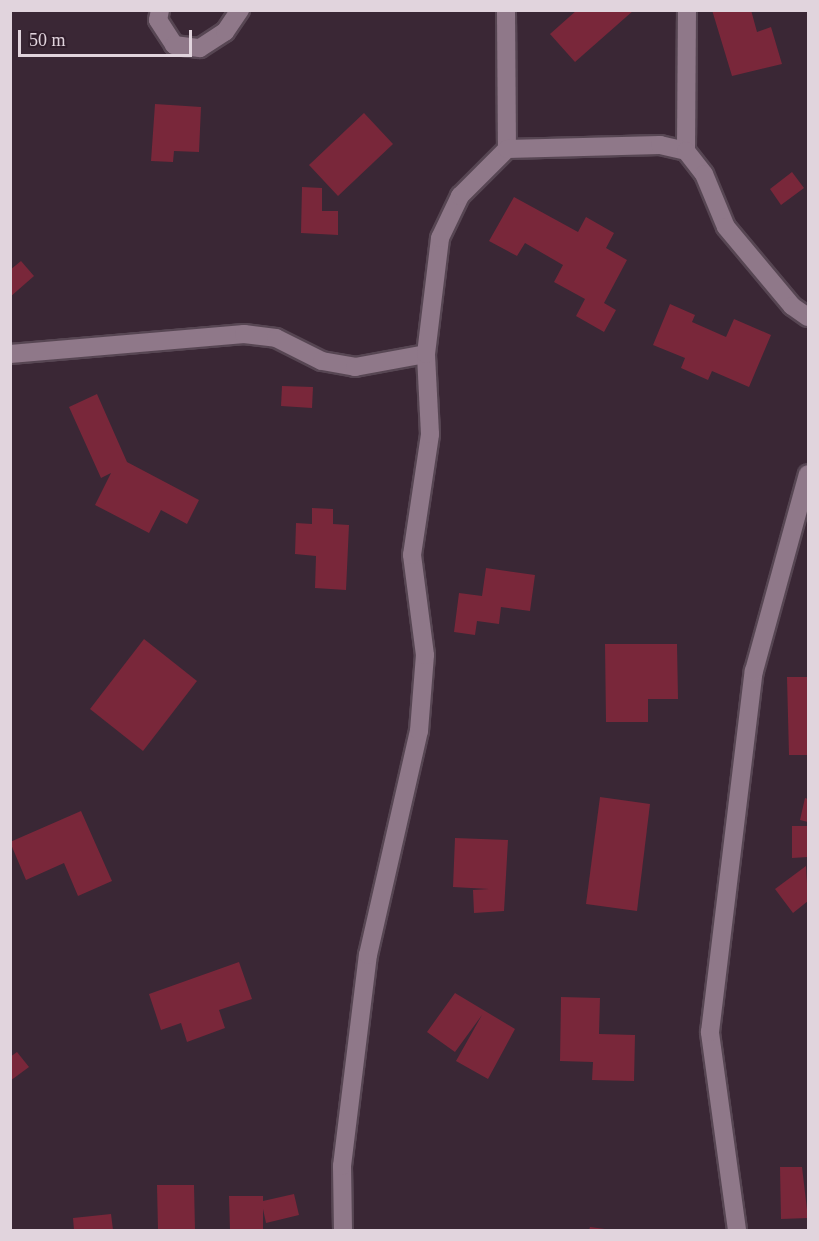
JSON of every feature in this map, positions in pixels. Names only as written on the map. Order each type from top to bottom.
[{"type":"street","points":[[160,10],[159,20],[174,45],[200,48],[225,32],[240,10]]},
{"type":"street","points":[[506,10],[507,149]]},
{"type":"street","points":[[687,10],[686,151],[704,174],[726,227],[792,306],[808,317]]},
{"type":"street","points":[[343,1230],[342,1166],[368,955],[419,731],[424,655],[412,555],[430,434],[426,354],[440,238],[460,196],[507,149],[660,145],[686,151]]},
{"type":"street","points":[[10,354],[244,334],[276,338],[322,361],[355,367],[426,354]]},
{"type":"street","points":[[736,1230],[710,1032],[754,671],[808,474]]},
{"type":"building","points":[[577,10],[634,10],[575,62],[550,34]]},
{"type":"building","points":[[712,10],[751,10],[757,32],[771,27],[782,64],[732,76]]},
{"type":"building","points":[[155,104],[201,107],[199,152],[174,151],[173,162],[151,161]]},
{"type":"building","points":[[364,113],[393,144],[338,196],[309,165]]},
{"type":"building","points":[[792,172],[804,188],[781,205],[770,189]]},
{"type":"building","points":[[302,187],[322,188],[322,211],[338,211],[338,235],[301,233]]},
{"type":"building","points":[[514,197],[578,232],[586,217],[614,233],[606,248],[627,260],[604,303],[616,310],[604,332],[576,316],[585,299],[554,282],[563,265],[525,243],[517,256],[489,241]]},
{"type":"building","points":[[21,261],[34,276],[10,297],[10,270]]},
{"type":"building","points":[[670,304],[695,315],[692,322],[726,337],[734,319],[771,335],[749,387],[712,371],[708,380],[681,368],[685,358],[653,345]]},
{"type":"building","points":[[282,386],[313,387],[312,408],[281,406]]},
{"type":"building","points":[[97,394],[127,462],[199,500],[187,524],[161,510],[149,533],[95,505],[111,473],[101,478],[69,407]]},
{"type":"building","points":[[312,508],[333,509],[333,524],[349,525],[346,590],[315,588],[316,556],[295,554],[296,523],[312,524]]},
{"type":"building","points":[[486,568],[535,575],[530,611],[501,607],[499,624],[477,621],[475,635],[454,632],[459,593],[482,596]]},
{"type":"building","points":[[144,639],[197,681],[143,751],[90,709]]},
{"type":"building","points":[[605,644],[677,644],[678,699],[648,699],[648,722],[606,722]]},
{"type":"building","points":[[787,677],[808,677],[808,755],[789,755]]},
{"type":"building","points":[[600,797],[650,804],[637,911],[586,904]]},
{"type":"building","points":[[805,798],[808,799],[808,822],[800,820]]},
{"type":"building","points":[[81,811],[112,881],[78,896],[64,863],[26,880],[10,842]]},
{"type":"building","points":[[792,826],[808,826],[808,857],[792,858]]},
{"type":"building","points":[[455,838],[508,840],[504,911],[474,913],[473,890],[489,889],[453,887]]},
{"type":"building","points":[[806,866],[808,901],[793,913],[775,889]]},
{"type":"building","points":[[239,962],[252,999],[219,1010],[225,1028],[187,1042],[181,1023],[161,1030],[149,994]]},
{"type":"building","points":[[455,993],[515,1029],[488,1079],[456,1061],[482,1015],[455,1052],[427,1032]]},
{"type":"building","points":[[561,997],[600,998],[599,1034],[635,1035],[634,1081],[592,1080],[593,1062],[560,1061]]},
{"type":"building","points":[[17,1052],[29,1067],[10,1081],[10,1057]]},
{"type":"building","points":[[780,1167],[802,1167],[808,1218],[781,1219]]},
{"type":"building","points":[[157,1185],[194,1185],[195,1230],[158,1230]]},
{"type":"building","points":[[294,1194],[299,1215],[266,1223],[263,1209],[263,1230],[230,1230],[229,1196],[263,1196],[263,1201]]},
{"type":"building","points":[[111,1214],[113,1230],[74,1230],[73,1218]]},
{"type":"building","points":[[590,1227],[605,1229],[589,1230]]}]
